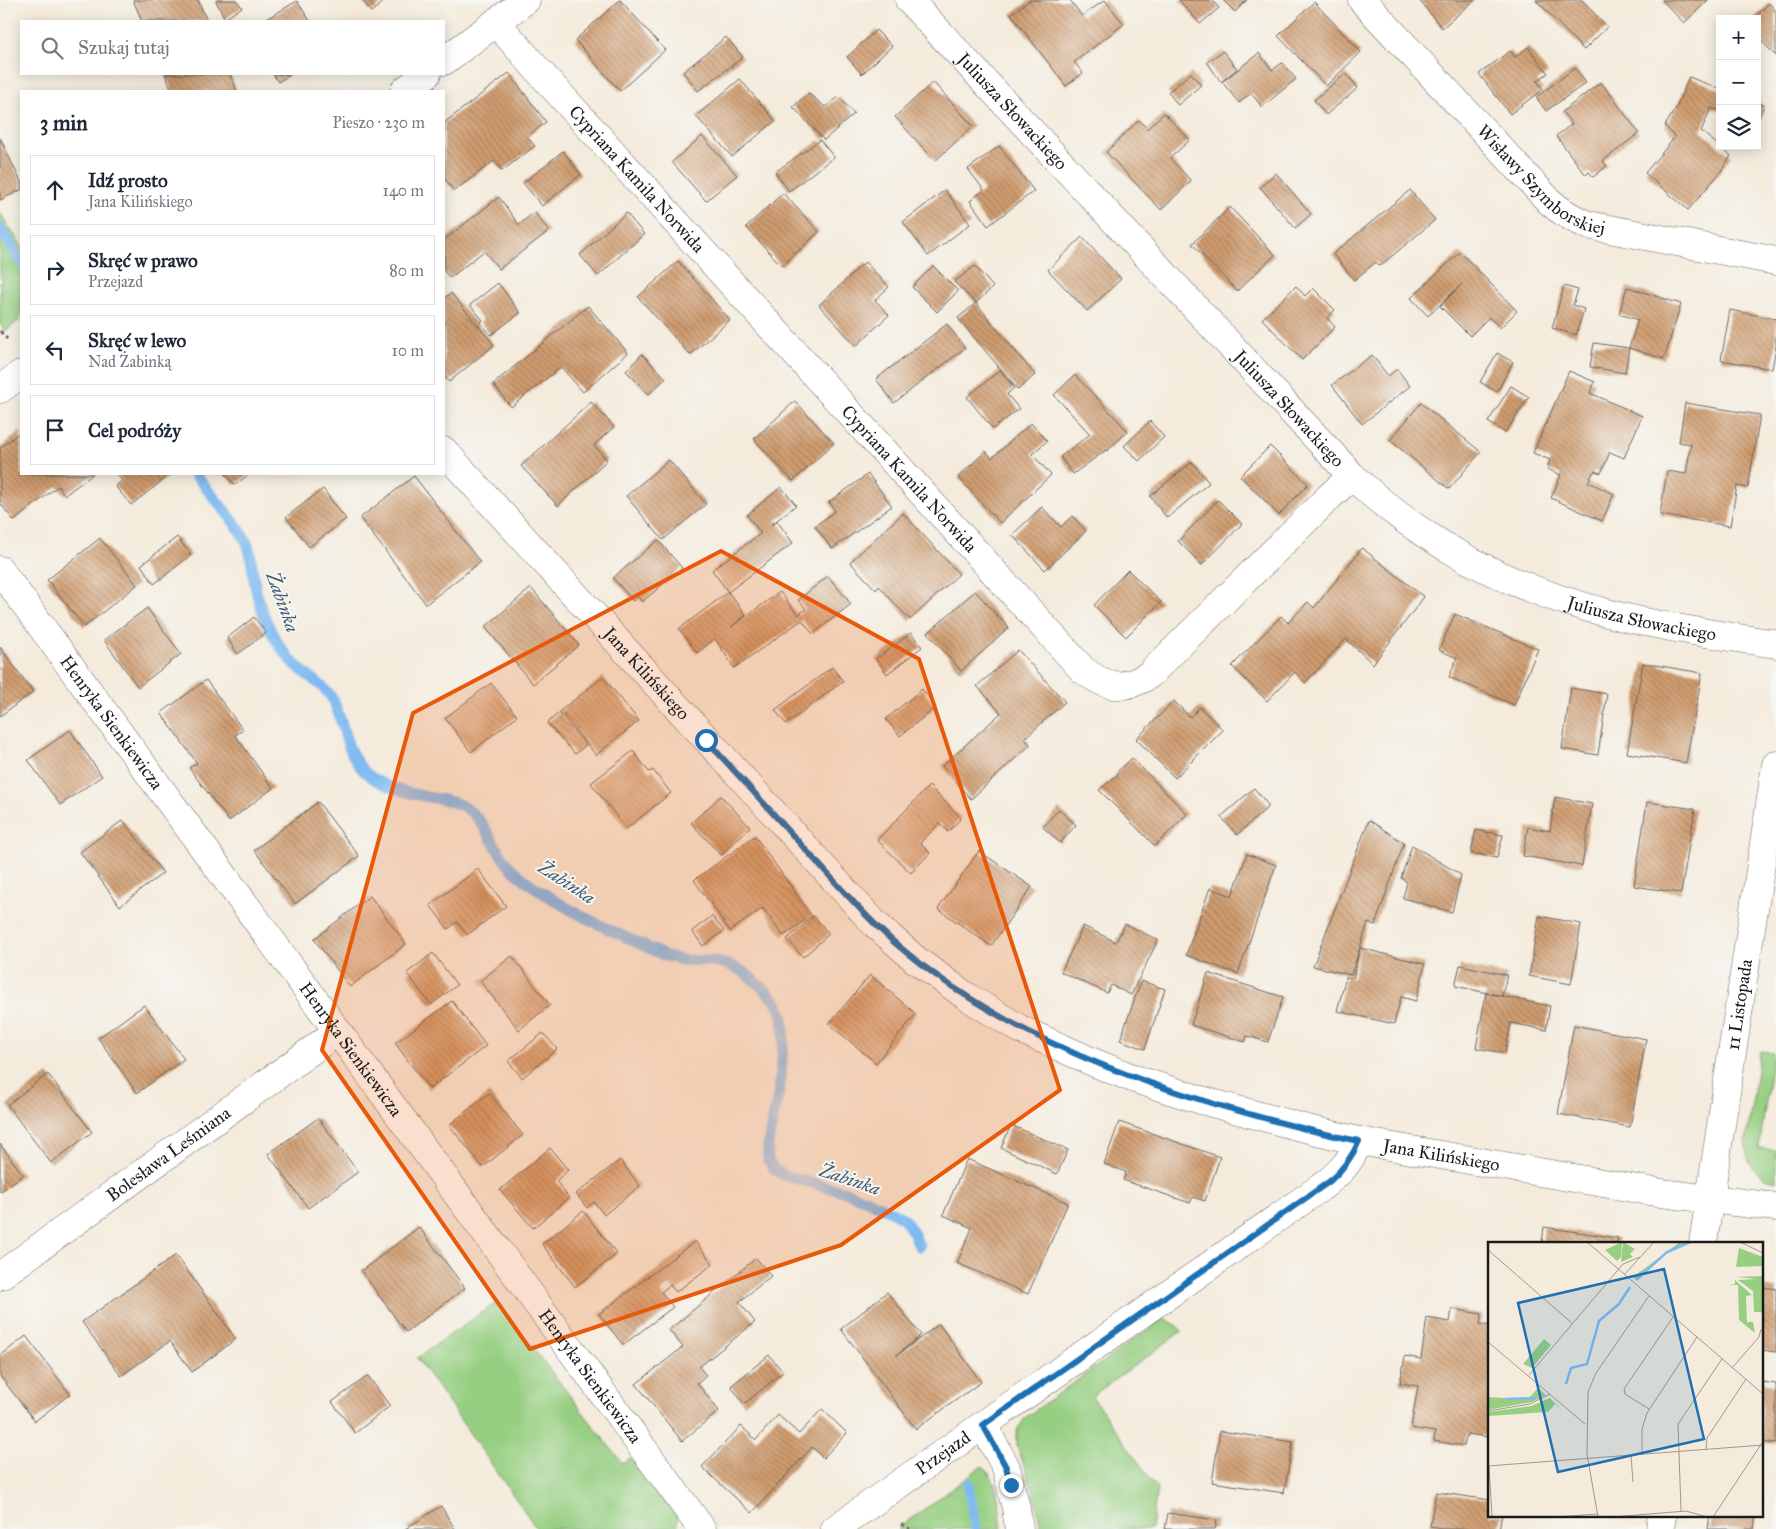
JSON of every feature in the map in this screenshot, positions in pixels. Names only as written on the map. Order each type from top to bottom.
[{"type":"street","points":[[445,60],[526,0]]},
{"type":"street","name":"Juliusza Słowackiego","points":[[909,0],[1352,476],[1400,517],[1441,545],[1497,574],[1543,594],[1578,606],[1639,621],[1776,644]]},
{"type":"street","name":"Wisławy Szymborskiej","points":[[1362,0],[1544,196],[1574,220],[1588,225],[1776,261]]},
{"type":"street","name":"Cypriana Kamila Norwida","points":[[496,22],[1083,670],[1096,680],[1111,685],[1125,686],[1138,682],[1150,675],[1352,476]]},
{"type":"street","points":[[405,90],[426,75]]},
{"type":"street","points":[[0,389],[20,375]]},
{"type":"street","name":"Jana Kilińskiego","points":[[445,452],[874,924],[916,960],[966,996],[1020,1029],[1094,1063],[1145,1082],[1231,1108],[1359,1141],[1632,1188],[1776,1207]]},
{"type":"street","name":"Henryka Sienkiewicza","points":[[0,570],[702,1529]]},
{"type":"street","name":"11 Listopada","points":[[1703,1242],[1776,765]]},
{"type":"street","name":"Bolesława Leśmiana","points":[[0,1276],[337,1032]]},
{"type":"street","name":"Przejazd","points":[[835,1529],[1330,1181],[1348,1164],[1359,1141]]},
{"type":"street","points":[[983,1425],[1006,1467],[1019,1529]]},
{"type":"street","points":[[1660,1529],[1662,1516]]},
{"type":"path","points":[[0,331],[7,339]]},
{"type":"highlighted area","points":[[721,551],[919,659],[1060,1090],[841,1245],[530,1349],[322,1050],[413,713]]},
{"type":"green space","points":[[0,213],[20,243],[20,320],[5,331],[0,324],[0,283],[3,281],[0,277]]},
{"type":"green space","points":[[1760,1051],[1773,1053],[1759,1149],[1776,1150],[1776,1181],[1763,1176],[1753,1168],[1746,1150]]},
{"type":"green space","points":[[497,1302],[623,1464],[630,1458],[677,1517],[678,1529],[537,1529],[417,1358]]},
{"type":"green space","points":[[1164,1318],[1182,1331],[1092,1396],[1157,1489],[1151,1529],[1041,1529],[1034,1493],[1017,1446],[1017,1430],[1026,1417]]},
{"type":"green space","points":[[982,1466],[992,1479],[998,1495],[1002,1529],[898,1529]]},
{"type":"building","points":[[133,0],[198,0],[207,20],[142,20]]},
{"type":"building","points":[[236,0],[242,7],[225,19],[216,1]]},
{"type":"building","points":[[362,0],[386,0],[371,12]]},
{"type":"building","points":[[620,0],[665,50],[620,91],[575,40]]},
{"type":"building","points":[[1030,0],[1070,0],[1082,16],[1105,0],[1124,24],[1074,62],[1083,73],[1066,86],[1011,14]]},
{"type":"building","points":[[1179,0],[1212,0],[1219,8],[1200,24]]},
{"type":"building","points":[[1223,0],[1247,0],[1235,12]]},
{"type":"building","points":[[1419,0],[1475,0],[1442,28]]},
{"type":"building","points":[[1536,0],[1582,0],[1607,27],[1584,50]]},
{"type":"building","points":[[1662,0],[1708,0],[1684,23]]},
{"type":"building","points":[[297,1],[309,20],[265,20]]},
{"type":"building","points":[[1314,2],[1361,52],[1326,86],[1278,36]]},
{"type":"building","points":[[1769,3],[1776,11],[1776,56],[1761,40],[1761,15],[1757,15]]},
{"type":"building","points":[[876,30],[892,46],[862,74],[847,57]]},
{"type":"building","points":[[726,37],[743,57],[698,91],[683,72]]},
{"type":"building","points":[[1528,47],[1548,73],[1537,81],[1543,89],[1510,114],[1479,74],[1510,51],[1515,57]]},
{"type":"building","points":[[1223,51],[1237,69],[1221,82],[1207,62]]},
{"type":"building","points":[[1259,53],[1272,70],[1282,63],[1296,79],[1262,107],[1251,93],[1239,103],[1222,82]]},
{"type":"building","points":[[1575,68],[1586,83],[1546,111],[1536,97]]},
{"type":"building","points":[[509,73],[546,122],[527,137],[535,146],[502,171],[494,161],[454,191],[445,179],[445,122]]},
{"type":"building","points":[[1191,73],[1201,85],[1178,105],[1168,92]]},
{"type":"building","points":[[1346,73],[1358,88],[1326,115],[1314,100]]},
{"type":"building","points":[[165,75],[230,75],[237,90],[172,90]]},
{"type":"building","points":[[274,75],[289,75],[278,82]]},
{"type":"building","points":[[1689,77],[1716,87],[1716,110],[1711,108],[1701,131],[1716,144],[1716,150],[1724,150],[1731,156],[1719,174],[1688,210],[1645,173],[1675,137],[1665,126],[1677,106]]},
{"type":"building","points":[[740,79],[775,121],[732,157],[696,116]]},
{"type":"building","points":[[933,82],[973,126],[935,161],[895,117]]},
{"type":"building","points":[[1601,82],[1639,133],[1603,161],[1607,166],[1593,177],[1589,172],[1586,175],[1556,136],[1572,124],[1562,112]]},
{"type":"building","points":[[808,93],[825,107],[839,97],[854,114],[824,140],[793,107]]},
{"type":"building","points":[[1164,113],[1190,140],[1170,158],[1191,181],[1161,210],[1106,152],[1139,120],[1147,129]]},
{"type":"building","points":[[702,136],[737,175],[706,201],[672,162]]},
{"type":"building","points":[[0,138],[20,180],[20,190],[0,200]]},
{"type":"building","points":[[820,140],[834,157],[789,191],[775,172]]},
{"type":"building","points":[[999,146],[1034,191],[988,226],[970,201],[984,190],[968,169]]},
{"type":"building","points":[[563,151],[581,174],[542,206],[523,183]]},
{"type":"building","points":[[1276,173],[1311,214],[1295,228],[1260,187]]},
{"type":"building","points":[[945,190],[970,224],[928,256],[903,222]]},
{"type":"building","points":[[1410,190],[1435,220],[1380,266],[1376,262],[1354,280],[1333,254]]},
{"type":"building","points":[[783,193],[819,232],[782,266],[746,227]]},
{"type":"building","points":[[499,197],[519,225],[534,212],[549,231],[499,269],[484,251],[450,278],[445,272],[445,239]]},
{"type":"building","points":[[1230,207],[1275,255],[1237,291],[1192,244]]},
{"type":"building","points":[[626,213],[644,234],[598,276],[580,255]]},
{"type":"building","points":[[1082,237],[1121,279],[1087,311],[1048,270]]},
{"type":"building","points":[[1460,252],[1517,311],[1500,328],[1489,317],[1470,336],[1440,306],[1462,284],[1428,316],[1411,298]]},
{"type":"building","points":[[678,261],[730,320],[690,355],[638,297]]},
{"type":"building","points":[[865,262],[889,287],[875,300],[889,315],[856,346],[819,305]]},
{"type":"building","points":[[933,266],[958,291],[937,312],[912,287]]},
{"type":"building","points":[[975,266],[993,287],[976,303],[954,282]]},
{"type":"building","points":[[498,283],[520,313],[491,335],[480,322],[483,320],[470,305]]},
{"type":"building","points":[[1296,286],[1305,296],[1313,288],[1335,310],[1327,318],[1335,327],[1302,360],[1262,319]]},
{"type":"building","points":[[1564,286],[1578,290],[1573,305],[1584,309],[1576,335],[1552,328]]},
{"type":"building","points":[[1627,287],[1681,304],[1664,359],[1629,348],[1638,320],[1619,314]]},
{"type":"building","points":[[451,293],[494,345],[449,382],[445,377],[445,297]]},
{"type":"building","points":[[976,303],[1035,375],[1018,390],[958,318]]},
{"type":"building","points":[[588,306],[628,353],[583,392],[561,367],[511,407],[493,384]]},
{"type":"building","points":[[1730,310],[1776,319],[1776,347],[1772,369],[1721,360]]},
{"type":"building","points":[[947,324],[965,348],[894,403],[876,379]]},
{"type":"building","points":[[1594,343],[1629,348],[1625,373],[1590,367]]},
{"type":"building","points":[[1497,353],[1513,362],[1497,392],[1480,382]]},
{"type":"building","points":[[642,354],[666,378],[649,394],[626,371]]},
{"type":"building","points":[[1372,355],[1388,376],[1397,369],[1410,386],[1362,424],[1332,385]]},
{"type":"building","points":[[1000,370],[1014,388],[1007,394],[1019,409],[993,429],[967,397]]},
{"type":"building","points":[[1569,371],[1595,382],[1590,393],[1642,416],[1624,458],[1610,452],[1601,473],[1594,471],[1588,482],[1614,494],[1602,521],[1551,498],[1561,475],[1547,469],[1550,460],[1533,453]]},
{"type":"building","points":[[1075,375],[1128,431],[1107,451],[1073,474],[1060,457],[1090,434],[1054,395]]},
{"type":"building","points":[[1511,386],[1529,397],[1505,433],[1488,422]]},
{"type":"building","points":[[795,401],[834,443],[793,481],[754,439]]},
{"type":"building","points":[[591,402],[614,427],[594,445],[607,460],[558,506],[521,466]]},
{"type":"building","points":[[1421,403],[1481,452],[1449,489],[1390,440]]},
{"type":"building","points":[[1685,403],[1760,415],[1748,488],[1737,486],[1730,526],[1660,515],[1667,471],[1686,474],[1691,444],[1679,442]]},
{"type":"building","points":[[1150,421],[1164,437],[1139,461],[1124,446]]},
{"type":"building","points":[[1031,423],[1047,441],[1032,454],[1051,475],[1000,523],[958,477],[986,451],[992,458]]},
{"type":"building","points":[[20,432],[20,475],[92,475],[65,495],[58,486],[14,521],[0,503],[0,448]]},
{"type":"building","points":[[1270,446],[1308,484],[1279,515],[1240,476]]},
{"type":"building","points":[[669,460],[706,504],[663,540],[626,496]]},
{"type":"building","points":[[1192,462],[1209,483],[1167,518],[1150,496]]},
{"type":"building","points":[[868,474],[892,506],[832,549],[815,526],[835,511],[829,502]]},
{"type":"building","points":[[117,475],[170,475],[131,505],[115,486],[122,481]]},
{"type":"building","points":[[226,475],[248,475],[235,485]]},
{"type":"building","points":[[414,476],[480,562],[426,604],[360,518]]},
{"type":"building","points":[[781,487],[796,505],[771,525],[777,521],[793,543],[728,592],[712,570],[761,533],[747,515]]},
{"type":"building","points":[[323,489],[346,519],[309,547],[286,517]]},
{"type":"building","points":[[1218,500],[1242,524],[1202,565],[1178,541]]},
{"type":"building","points":[[1042,507],[1061,527],[1072,516],[1086,531],[1045,570],[1012,535]]},
{"type":"building","points":[[903,513],[959,574],[910,620],[879,586],[876,590],[850,562]]},
{"type":"building","points":[[177,537],[191,555],[154,584],[141,565]]},
{"type":"building","points":[[100,538],[137,585],[84,627],[47,580]]},
{"type":"building","points":[[658,540],[682,568],[642,602],[638,597],[633,601],[613,578]]},
{"type":"building","points":[[1362,548],[1424,597],[1373,664],[1346,639],[1305,683],[1295,672],[1267,701],[1232,666],[1281,616],[1288,623],[1308,602],[1314,608]]},
{"type":"building","points":[[1128,570],[1161,602],[1126,637],[1094,605]]},
{"type":"building","points":[[828,576],[851,604],[813,634],[802,620],[734,668],[715,639],[697,653],[679,629],[728,592],[746,615],[731,627],[780,592],[798,615],[806,609],[798,600]]},
{"type":"building","points":[[531,588],[579,645],[533,684],[485,627]]},
{"type":"building","points":[[975,591],[1009,628],[961,671],[928,633]]},
{"type":"building","points":[[147,608],[181,654],[138,687],[104,640]]},
{"type":"building","points":[[1455,614],[1538,649],[1514,705],[1449,677],[1457,658],[1439,650]]},
{"type":"building","points":[[254,617],[266,633],[238,654],[227,638]]},
{"type":"building","points":[[911,633],[922,647],[887,674],[876,659]]},
{"type":"building","points":[[0,647],[33,692],[0,716]]},
{"type":"building","points":[[1018,650],[1065,702],[1025,738],[1030,745],[971,799],[942,766],[1001,713],[977,686]]},
{"type":"building","points":[[1643,663],[1702,673],[1686,763],[1627,753]]},
{"type":"building","points":[[832,667],[843,681],[786,724],[775,710]]},
{"type":"building","points":[[603,677],[639,721],[596,755],[560,711]]},
{"type":"building","points":[[206,680],[243,730],[235,735],[273,788],[229,821],[189,768],[197,763],[161,713]]},
{"type":"building","points":[[491,683],[517,716],[471,752],[445,718]]},
{"type":"building","points":[[1571,688],[1607,694],[1598,755],[1562,749]]},
{"type":"building","points":[[922,689],[936,707],[900,736],[886,719]]},
{"type":"building","points":[[1174,701],[1190,717],[1200,707],[1223,730],[1175,778],[1136,739]]},
{"type":"building","points":[[559,713],[586,745],[575,754],[547,723]]},
{"type":"building","points":[[70,730],[102,776],[60,805],[28,760]]},
{"type":"building","points":[[633,751],[649,772],[653,770],[671,793],[626,829],[591,783]]},
{"type":"building","points":[[1132,758],[1187,814],[1155,846],[1099,790],[1118,774],[1117,772]]},
{"type":"building","points":[[929,786],[961,818],[948,832],[940,823],[920,843],[930,853],[911,873],[877,840]]},
{"type":"building","points":[[1254,788],[1269,806],[1237,835],[1221,817]]},
{"type":"building","points":[[721,796],[750,827],[721,855],[691,823]]},
{"type":"building","points":[[1555,797],[1592,804],[1582,866],[1523,856],[1528,827],[1550,831]]},
{"type":"building","points":[[318,802],[359,856],[295,904],[254,850]]},
{"type":"building","points":[[1647,802],[1695,809],[1681,893],[1634,886]]},
{"type":"building","points":[[1059,809],[1076,825],[1060,843],[1043,827]]},
{"type":"building","points":[[123,820],[163,873],[120,906],[80,852]]},
{"type":"building","points":[[1369,820],[1404,843],[1375,925],[1368,923],[1351,975],[1313,966]]},
{"type":"building","points":[[1476,830],[1503,835],[1497,858],[1471,853]]},
{"type":"building","points":[[755,836],[812,916],[783,936],[763,908],[730,931],[694,880]]},
{"type":"building","points":[[1412,845],[1461,875],[1452,912],[1403,898],[1407,882],[1401,878]]},
{"type":"building","points":[[979,851],[1032,887],[991,946],[938,909]]},
{"type":"building","points":[[1247,854],[1276,865],[1238,974],[1186,955],[1210,888],[1232,896]]},
{"type":"building","points":[[478,869],[506,906],[467,935],[457,922],[448,929],[430,905]]},
{"type":"building","points":[[370,896],[406,944],[350,987],[314,939]]},
{"type":"building","points":[[712,916],[724,931],[703,946],[692,931]]},
{"type":"building","points":[[814,916],[829,934],[803,957],[787,939]]},
{"type":"building","points":[[1539,916],[1581,924],[1571,984],[1529,976]]},
{"type":"building","points":[[1125,924],[1158,940],[1131,995],[1111,985],[1107,993],[1061,972],[1083,926],[1116,942]]},
{"type":"building","points":[[1360,948],[1425,964],[1416,1001],[1401,997],[1394,1024],[1337,1011],[1346,977],[1353,978]]},
{"type":"building","points":[[433,953],[457,985],[431,1005],[407,973]]},
{"type":"building","points":[[512,956],[550,1005],[519,1030],[480,981]]},
{"type":"building","points":[[1460,965],[1507,975],[1502,996],[1455,986]]},
{"type":"building","points":[[1208,973],[1283,997],[1268,1042],[1247,1036],[1245,1042],[1191,1025]]},
{"type":"building","points":[[870,975],[916,1014],[876,1063],[829,1024]]},
{"type":"building","points":[[1141,981],[1165,989],[1145,1049],[1120,1040]]},
{"type":"building","points":[[1486,993],[1550,1006],[1546,1030],[1511,1023],[1505,1053],[1476,1048]]},
{"type":"building","points":[[452,1001],[486,1046],[429,1089],[395,1043]]},
{"type":"building","points":[[144,1005],[184,1059],[137,1093],[98,1038]]},
{"type":"building","points":[[1574,1025],[1646,1039],[1630,1127],[1558,1114]]},
{"type":"building","points":[[543,1033],[557,1049],[522,1078],[508,1061]]},
{"type":"building","points":[[48,1074],[92,1132],[51,1163],[7,1105]]},
{"type":"building","points":[[489,1093],[523,1135],[483,1167],[449,1125]]},
{"type":"building","points":[[318,1118],[358,1172],[308,1208],[268,1154]]},
{"type":"building","points":[[1119,1122],[1220,1157],[1205,1201],[1193,1197],[1190,1203],[1123,1180],[1126,1172],[1104,1164]]},
{"type":"building","points":[[1011,1125],[1068,1150],[1057,1174],[1001,1148]]},
{"type":"building","points":[[0,1144],[23,1175],[0,1192]]},
{"type":"building","points":[[550,1148],[568,1170],[556,1181],[569,1198],[533,1228],[500,1190]]},
{"type":"building","points":[[967,1159],[1068,1203],[1028,1294],[957,1263],[972,1228],[943,1215]]},
{"type":"building","points":[[620,1160],[640,1186],[604,1215],[594,1202],[587,1208],[576,1194]]},
{"type":"building","points":[[583,1211],[617,1254],[575,1287],[542,1244]]},
{"type":"building","points":[[419,1227],[465,1288],[406,1332],[361,1271]]},
{"type":"building","points":[[1544,1227],[1618,1238],[1617,1242],[1542,1242]]},
{"type":"building","points":[[695,1241],[713,1264],[676,1292],[670,1285],[661,1292],[673,1307],[623,1345],[599,1314]]},
{"type":"building","points":[[176,1255],[236,1339],[192,1372],[170,1341],[121,1376],[82,1322]]},
{"type":"building","points":[[756,1258],[771,1276],[739,1302],[755,1322],[699,1367],[706,1375],[697,1383],[719,1411],[682,1441],[636,1384],[683,1347],[669,1330]]},
{"type":"building","points":[[1764,1287],[1776,1289],[1776,1352],[1764,1350]]},
{"type":"building","points":[[887,1292],[921,1335],[896,1356],[939,1324],[981,1382],[916,1429],[841,1329]]},
{"type":"building","points":[[1452,1309],[1482,1314],[1480,1324],[1488,1326],[1487,1437],[1467,1434],[1464,1446],[1434,1441],[1435,1432],[1411,1428],[1418,1386],[1400,1383],[1405,1356],[1421,1359],[1427,1318],[1450,1322]]},
{"type":"building","points":[[26,1336],[70,1394],[35,1421],[0,1376],[0,1356]]},
{"type":"building","points":[[769,1355],[783,1372],[744,1404],[731,1386]]},
{"type":"building","points":[[368,1376],[390,1406],[355,1433],[332,1402]]},
{"type":"building","points":[[1764,1382],[1776,1384],[1776,1444],[1764,1442]]},
{"type":"building","points":[[822,1409],[847,1433],[823,1458],[812,1447],[752,1513],[702,1467],[741,1426],[756,1440],[778,1415],[799,1434]]},
{"type":"building","points":[[1220,1431],[1293,1442],[1284,1493],[1212,1482]]},
{"type":"building","points":[[1436,1492],[1488,1500],[1488,1516],[1502,1516],[1499,1529],[1441,1529],[1430,1526]]},
{"type":"building","points":[[441,1506],[455,1529],[405,1529]]},
{"type":"building","points":[[1168,1513],[1217,1520],[1215,1529],[1165,1529]]},
{"type":"building","points":[[1710,1516],[1756,1516],[1754,1529],[1708,1529]]},
{"type":"waterway","name":"Żabinka","points":[[0,227],[20,261]]},
{"type":"waterway","name":"Żabinka","points":[[196,475],[230,517],[249,547],[257,595],[274,637],[293,662],[331,696],[351,752],[362,769],[382,784],[415,794],[451,801],[469,811],[477,818],[500,854],[514,871],[531,885],[568,908],[665,956],[682,960],[713,961],[726,964],[744,972],[764,989],[776,1001],[783,1016],[784,1037],[779,1091],[768,1144],[768,1160],[774,1169],[786,1176],[842,1191],[867,1200],[903,1218],[913,1232],[919,1246]]},
{"type":"waterway","name":"Żabinka","points":[[968,1484],[976,1529]]},
{"type":"route","points":[[706,740],[874,924],[916,960],[966,996],[1020,1029],[1094,1063],[1201,1100],[1325,1134],[1359,1141],[1348,1164],[1330,1181],[983,1425],[1006,1467],[1011,1485]]}]
